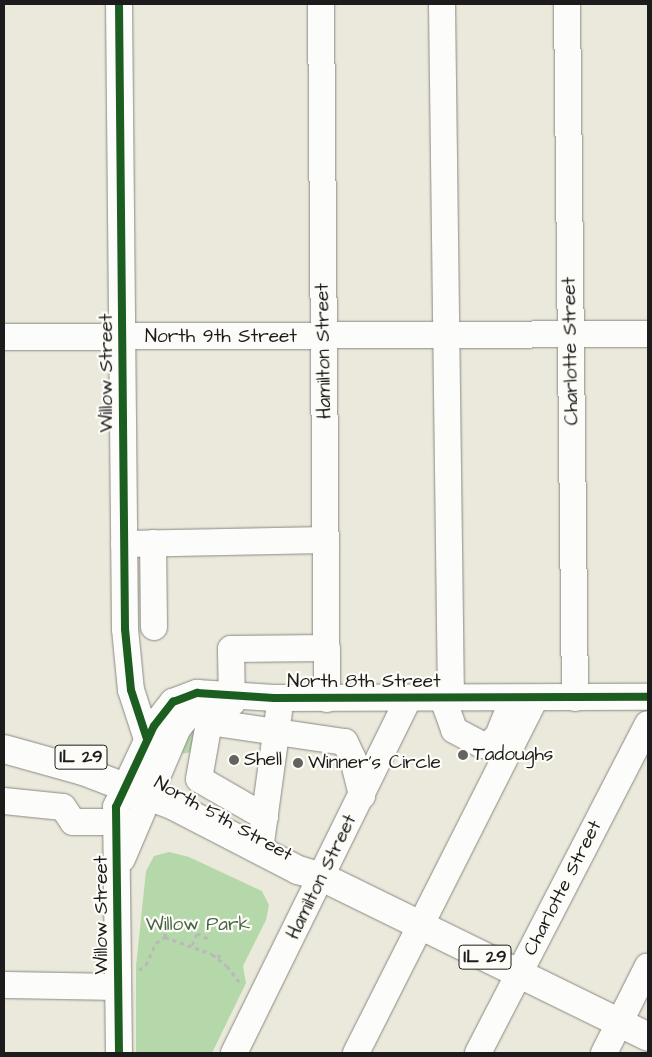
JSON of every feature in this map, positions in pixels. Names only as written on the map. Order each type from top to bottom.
[{"type":"main road","name":"North 5th Street","points":[[4,743],[86,758],[127,779]]},
{"type":"main road","name":"North 5th Street","points":[[4,749],[63,765],[127,779],[202,803],[262,835],[298,870],[322,877],[420,927],[648,1037]]},
{"type":"street","name":"Willow Street","points":[[119,4],[124,337],[125,629],[130,690],[147,738]]},
{"type":"street","name":"Hamilton Street","points":[[321,4],[327,698]]},
{"type":"street","points":[[442,4],[447,336],[447,698],[454,730],[482,745],[490,744],[498,736],[523,698]]},
{"type":"street","name":"Charlotte Street","points":[[567,4],[575,698]]},
{"type":"street","name":"North 9th Street","points":[[4,336],[324,337],[648,334]]},
{"type":"street","points":[[124,544],[326,540]]},
{"type":"street","points":[[153,543],[154,627]]},
{"type":"street","name":"Willow Street","points":[[125,629],[132,667],[141,684],[161,698],[182,697]]},
{"type":"street","points":[[232,699],[231,649],[327,648]]},
{"type":"street","name":"North 8th Street","points":[[182,697],[197,693],[232,699],[648,697]]},
{"type":"street","points":[[127,779],[147,738],[166,708],[182,697]]},
{"type":"street","points":[[262,835],[277,730],[277,698]]},
{"type":"street","points":[[356,1053],[420,927],[523,698]]},
{"type":"street","name":"North 8th Street","points":[[153,788],[178,728],[187,717],[232,699]]},
{"type":"street","name":"Hamilton Street","points":[[234,1053],[362,796],[408,699]]},
{"type":"street","points":[[202,803],[199,780],[209,722],[277,730],[345,742],[354,759],[362,796]]},
{"type":"street","name":"Charlotte Street","points":[[478,1053],[648,724]]},
{"type":"street","name":"Willow Street","points":[[119,1053],[126,979],[115,822],[116,807],[127,779]]},
{"type":"street","name":"Willow Street","points":[[118,877],[125,848],[153,788]]},
{"type":"street","points":[[4,801],[63,807],[73,822],[115,822]]},
{"type":"street","points":[[604,1053],[648,966]]},
{"type":"street","points":[[4,985],[126,979]]},
{"type":"path","points":[[126,979],[143,969],[153,946],[165,937],[166,928]]},
{"type":"path","points":[[192,945],[197,933],[209,939]]},
{"type":"path","points":[[165,937],[192,945],[218,958],[246,988]]},
{"type":"path","points":[[218,958],[221,952]]},
{"type":"green space","points":[[195,726],[191,752],[182,754],[188,737]]},
{"type":"green space","name":"Willow Park","points":[[169,852],[189,857],[262,891],[269,905],[266,920],[243,966],[246,983],[212,1053],[136,1053],[136,966],[146,871],[154,856]]},
{"type":"cycle path","points":[[119,4],[125,629],[131,690],[147,739]]},
{"type":"cycle path","points":[[119,1053],[116,807],[154,726],[173,702],[197,693],[274,698],[648,697]]},
{"type":"place","name":"Tadoughs","points":[[463,755]]},
{"type":"place","name":"Shell","points":[[234,760]]},
{"type":"place","name":"Winner's Circle","points":[[298,763]]}]
